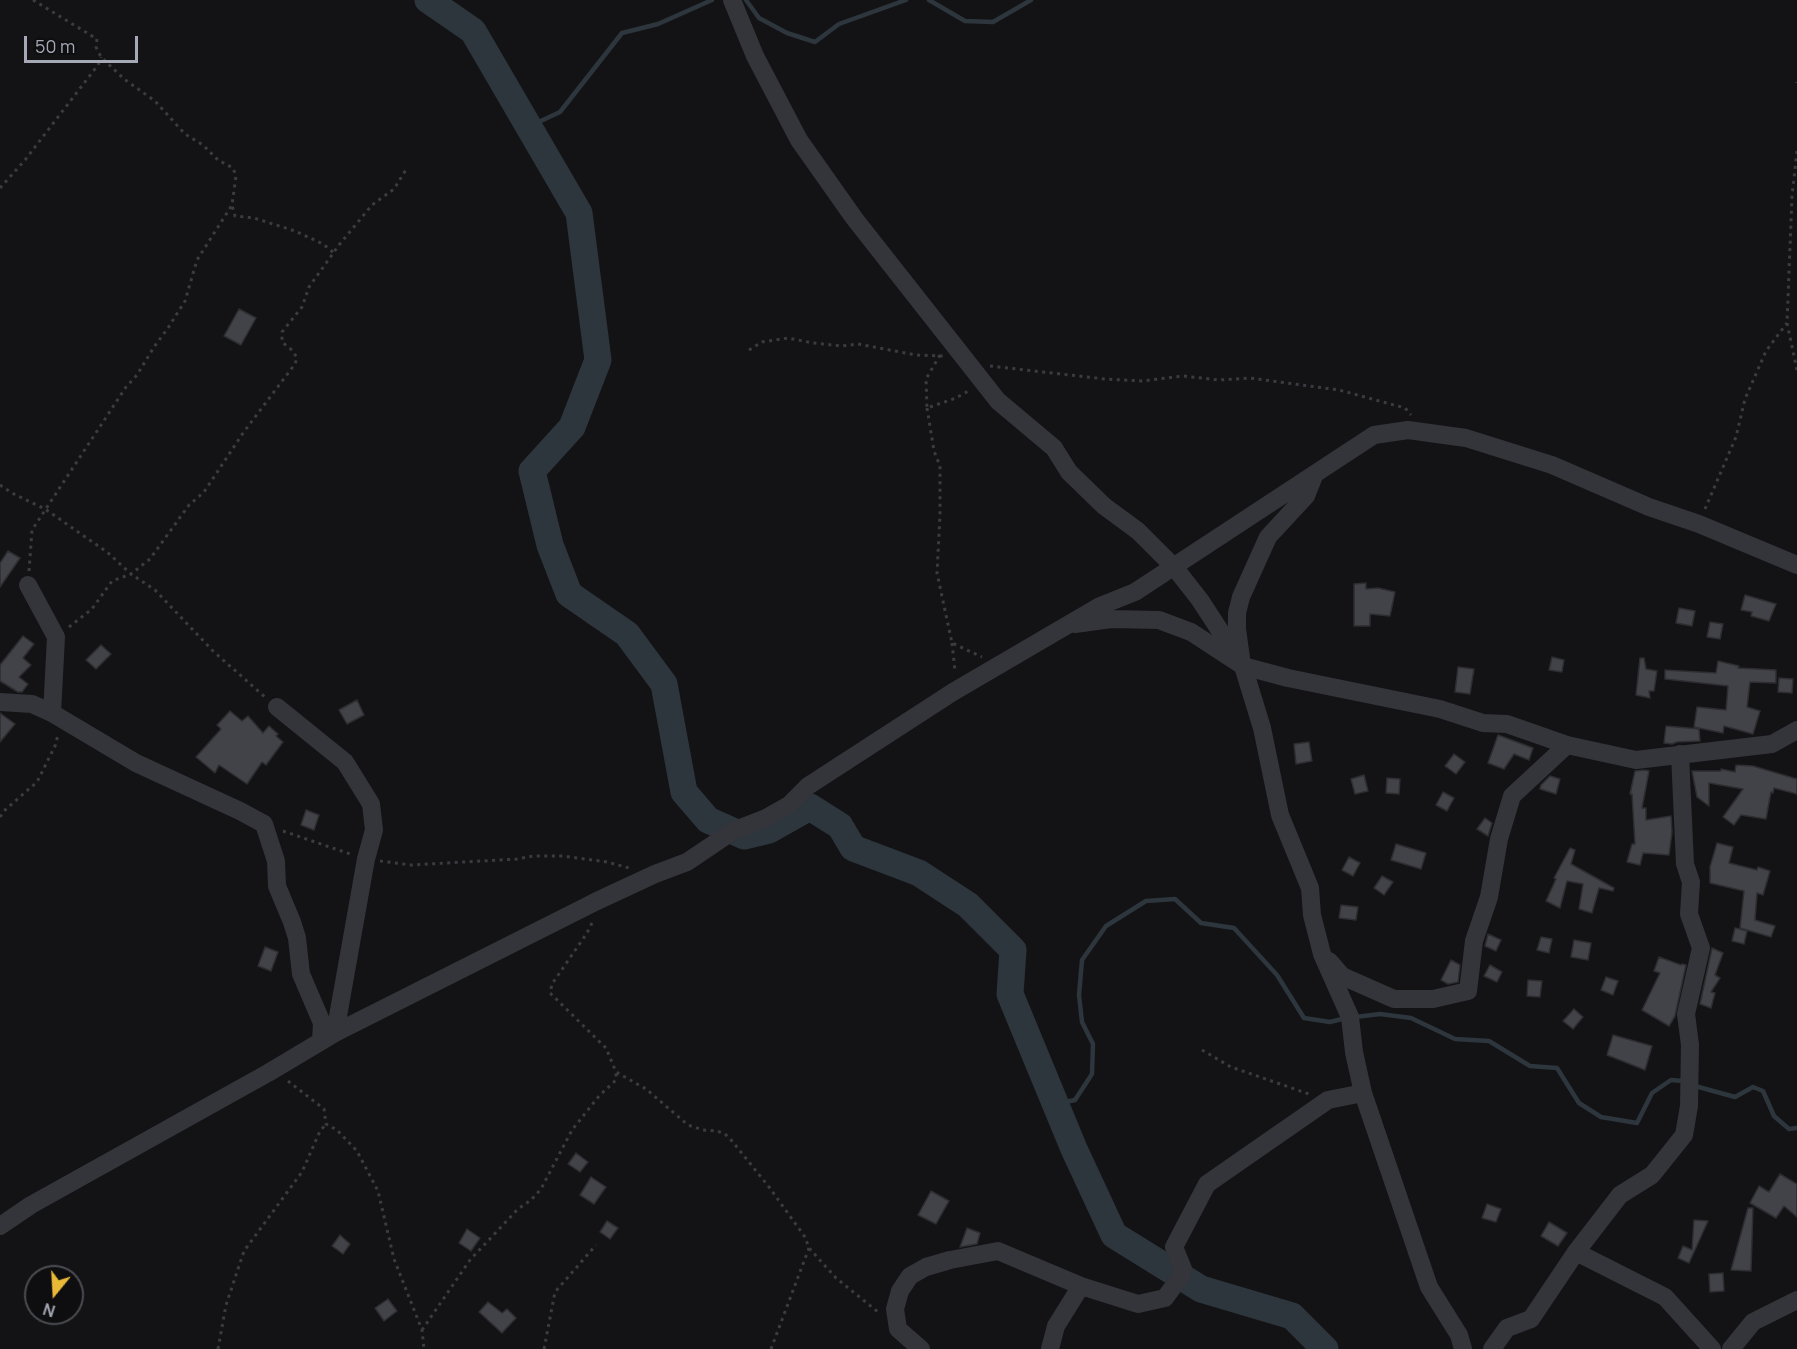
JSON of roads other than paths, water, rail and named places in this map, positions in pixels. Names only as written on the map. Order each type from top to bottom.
[{"type":"street","points":[[732,0],[755,56],[799,140],[854,218],[998,401],[1054,448],[1069,472],[1104,506],[1138,531],[1175,568],[1200,600],[1243,666]]},
{"type":"street","points":[[0,1226],[31,1205],[328,1037],[597,901],[687,862],[733,831],[764,819],[789,805],[808,786],[953,692],[1063,626],[1100,606],[1135,592],[1175,568],[1374,435],[1408,430],[1466,438],[1552,465],[1649,507],[1699,524],[1797,565]]},
{"type":"street","points":[[1314,476],[1306,496],[1268,537],[1241,597],[1237,613],[1237,629],[1243,666],[1262,728],[1280,815],[1310,888],[1312,915],[1322,954],[1350,1017],[1354,1052],[1363,1094],[1429,1287],[1459,1335],[1463,1349]]},
{"type":"street","points":[[28,585],[56,637],[57,716]]},
{"type":"street","points":[[1063,626],[1111,619],[1159,620],[1191,632],[1243,666],[1288,678],[1440,709],[1483,723],[1507,724],[1567,745],[1636,760],[1772,744],[1797,730]]},
{"type":"street","points":[[0,702],[32,704],[57,716],[136,763],[264,824],[276,861],[277,886],[297,938],[301,974],[328,1037]]},
{"type":"street","points":[[277,707],[345,762],[371,804],[374,830],[328,1037]]},
{"type":"street","points":[[1322,954],[1342,976],[1394,999],[1432,999],[1468,991],[1474,941],[1489,897],[1499,839],[1512,796],[1567,745]]},
{"type":"street","points":[[1492,1349],[1507,1328],[1531,1319],[1576,1252],[1620,1194],[1652,1174],[1684,1135],[1689,1106],[1690,1045],[1686,1014],[1701,948],[1689,914],[1691,882],[1686,864],[1680,754]]},
{"type":"street","points":[[921,1349],[898,1329],[895,1309],[900,1291],[910,1276],[926,1267],[950,1260],[998,1251],[1081,1286],[1138,1304],[1165,1298],[1181,1276],[1183,1269],[1174,1247],[1207,1184],[1328,1100],[1363,1094]]},
{"type":"street","points":[[1576,1252],[1665,1297],[1712,1349]]},
{"type":"street","points":[[1050,1349],[1056,1326],[1081,1286]]},
{"type":"street","points":[[1731,1349],[1753,1322],[1797,1300]]},
{"type":"waterway","points":[[428,0],[473,31],[579,213],[598,360],[572,427],[532,471],[550,545],[569,594],[627,634],[664,684],[684,792],[708,820],[744,836],[769,830],[810,807],[840,826],[853,848],[919,873],[968,905],[1013,950],[1010,994],[1074,1149],[1114,1235],[1201,1289],[1292,1316],[1325,1349]]},
{"type":"waterway","points":[[530,126],[560,112],[622,33],[658,24],[712,0]]},
{"type":"waterway","points":[[746,0],[759,18],[787,33],[815,42],[839,24],[906,0]]},
{"type":"waterway","points":[[929,0],[965,21],[993,22],[1031,0]]},
{"type":"waterway","points":[[1055,1104],[1075,1100],[1092,1074],[1093,1044],[1082,1022],[1079,995],[1082,960],[1106,926],[1146,901],[1175,899],[1201,923],[1234,928],[1277,975],[1304,1018],[1330,1022],[1346,1018]]},
{"type":"waterway","points":[[1355,1017],[1380,1014],[1411,1018],[1455,1039],[1489,1041],[1530,1066],[1557,1068],[1579,1103],[1601,1117],[1637,1123],[1652,1093],[1671,1080],[1683,1081]]},
{"type":"waterway","points":[[1695,1086],[1735,1097],[1753,1087],[1763,1091],[1774,1116],[1789,1129],[1797,1128]]}]
